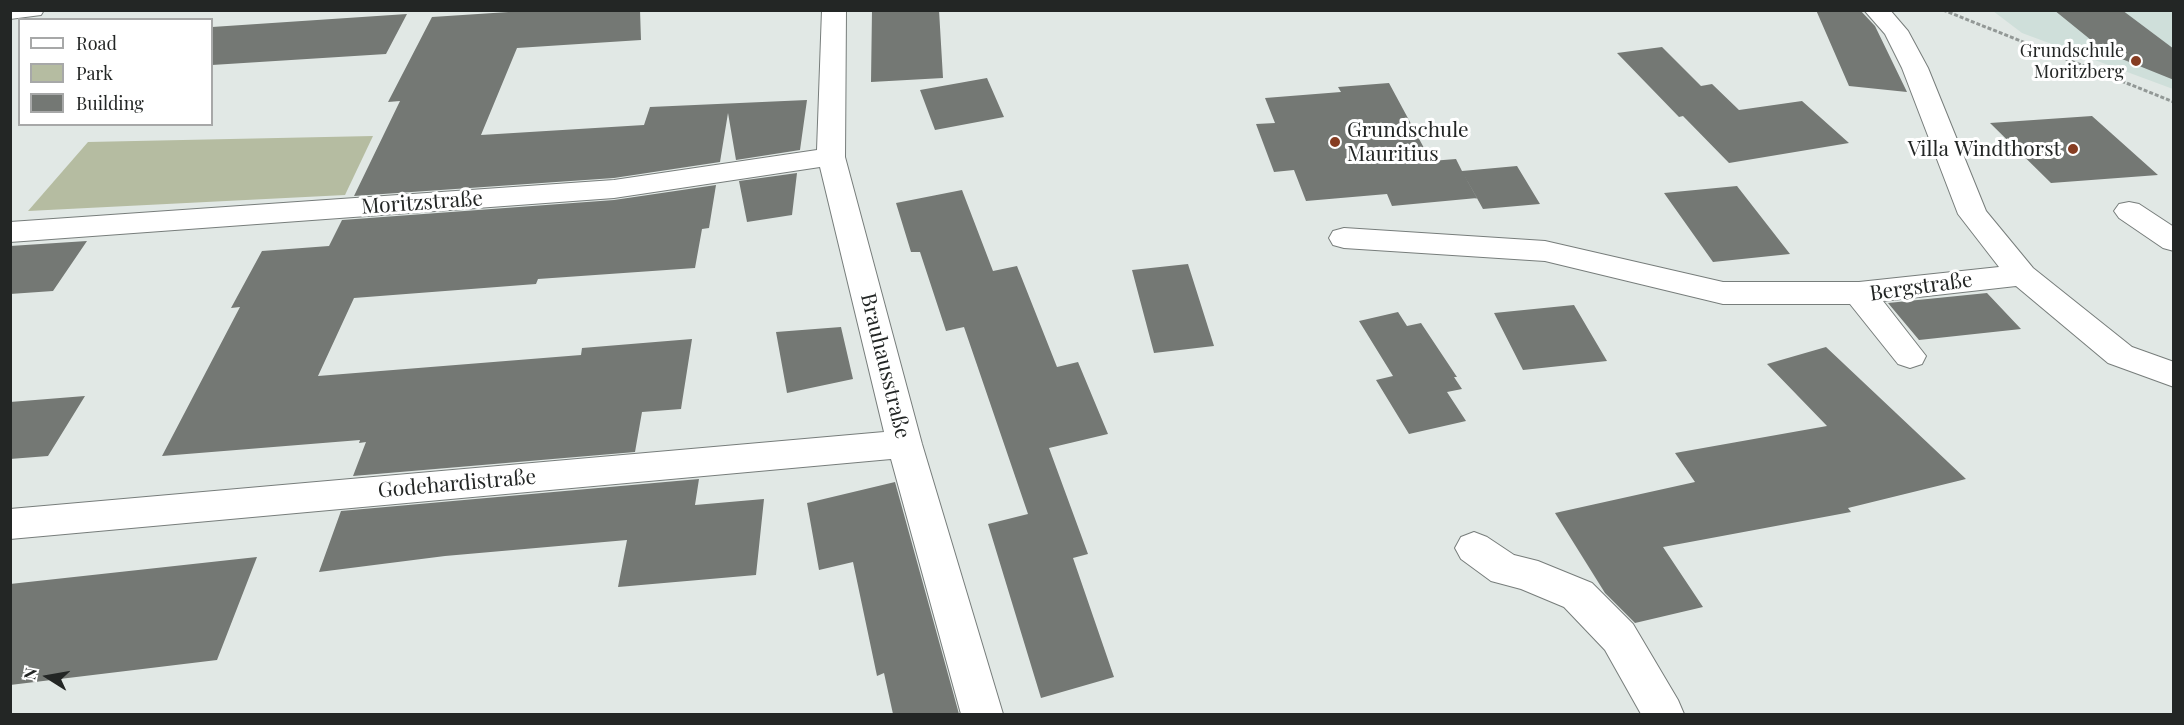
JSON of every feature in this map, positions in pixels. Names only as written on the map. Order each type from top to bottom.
[{"type":"street","points":[[10,12],[32,10]]},
{"type":"street","name":"Brauhausstraße","points":[[834,10],[831,156],[904,444],[982,714]]},
{"type":"street","points":[[1876,10],[1896,31],[1915,68],[1973,214],[2022,275],[2120,355],[2174,375]]},
{"type":"street","name":"Moritzstraße","points":[[10,232],[614,189],[831,156]]},
{"type":"street","points":[[2129,211],[2174,241]]},
{"type":"street","points":[[1344,238],[1545,251],[1723,293],[1859,293]]},
{"type":"street","name":"Bergstraße","points":[[1859,293],[2022,275]]},
{"type":"street","name":"Bergstraße","points":[[1859,293],[1910,356]]},
{"type":"street","name":"Godehardistraße","points":[[10,524],[904,444]]},
{"type":"street","points":[[1474,548],[1505,570],[1524,573],[1578,595],[1619,637],[1663,714]]},
{"type":"path","points":[[1943,10],[2174,102]]},
{"type":"shaded area","name":"Grundschule Moritzberg","points":[[1993,11],[2173,11],[2173,89],[2022,33]]},
{"type":"green space","points":[[373,136],[345,195],[28,211],[88,142]]},
{"type":"building","points":[[539,10],[640,10],[641,40],[517,48],[481,135],[644,125],[650,107],[807,100],[800,150],[736,160],[728,113],[720,162],[614,178],[354,196],[400,101],[388,102],[432,17]]},
{"type":"building","points":[[872,10],[939,10],[943,78],[871,82]]},
{"type":"building","points":[[1816,10],[1860,10],[1875,26],[1907,92],[1849,86]]},
{"type":"building","points":[[2054,10],[2122,10],[2174,49],[2174,80],[2107,53]]},
{"type":"building","points":[[407,14],[386,54],[213,65],[213,27]]},
{"type":"building","points":[[1662,47],[1701,86],[1712,84],[1739,110],[1802,101],[1849,143],[1729,163],[1683,116],[1679,117],[1617,53]]},
{"type":"building","points":[[987,78],[1004,117],[935,130],[920,90]]},
{"type":"building","name":"Grundschule Mauritius","points":[[1389,83],[1431,161],[1456,159],[1462,171],[1517,166],[1540,204],[1483,209],[1477,198],[1392,206],[1387,194],[1306,201],[1294,170],[1274,172],[1256,124],[1275,123],[1265,98],[1341,92],[1338,87]]},
{"type":"building","name":"Villa Windthorst","points":[[2092,116],[2158,175],[2051,183],[1990,123]]},
{"type":"building","points":[[797,173],[792,215],[747,222],[739,181]]},
{"type":"building","points":[[716,185],[709,228],[702,229],[695,268],[538,279],[536,284],[354,298],[318,376],[581,355],[582,348],[692,339],[681,409],[642,412],[635,452],[353,476],[366,442],[359,443],[360,440],[162,456],[240,307],[231,308],[262,251],[329,246],[342,220],[614,200]]},
{"type":"building","points":[[1737,186],[1790,254],[1713,262],[1664,193]]},
{"type":"building","points":[[962,190],[993,271],[1017,266],[1057,367],[1078,362],[1108,434],[1049,448],[1088,554],[1073,558],[1114,677],[1041,698],[988,524],[1028,514],[964,327],[946,331],[920,252],[911,252],[896,203]]},
{"type":"building","points":[[87,241],[53,291],[10,294],[10,246]]},
{"type":"building","points":[[1188,264],[1214,346],[1154,353],[1132,270]]},
{"type":"building","points":[[1987,293],[2021,329],[1919,340],[1888,303]]},
{"type":"building","points":[[1574,305],[1607,361],[1523,370],[1494,313]]},
{"type":"building","points":[[1398,312],[1407,326],[1421,323],[1457,377],[1454,377],[1462,389],[1447,392],[1466,421],[1409,434],[1376,380],[1393,376],[1359,321]]},
{"type":"building","points":[[841,327],[853,379],[787,393],[776,332]]},
{"type":"building","points":[[1826,347],[1966,479],[1848,508],[1851,512],[1663,547],[1703,607],[1635,623],[1605,593],[1555,513],[1695,482],[1675,453],[1827,426],[1767,364]]},
{"type":"building","points":[[85,396],[48,456],[10,459],[10,402]]},
{"type":"building","points":[[699,479],[695,505],[764,499],[756,575],[618,587],[627,540],[445,556],[319,572],[341,511]]},
{"type":"building","points":[[895,482],[959,714],[893,714],[884,673],[877,676],[853,562],[819,570],[807,503]]},
{"type":"building","points":[[257,557],[217,660],[10,685],[10,584]]},
{"type":"place","name":"Grundschule Moritzberg","points":[[2136,61]]},
{"type":"place","name":"Grundschule Mauritius","points":[[1335,142]]},
{"type":"place","name":"Villa Windthorst","points":[[2073,149]]}]
